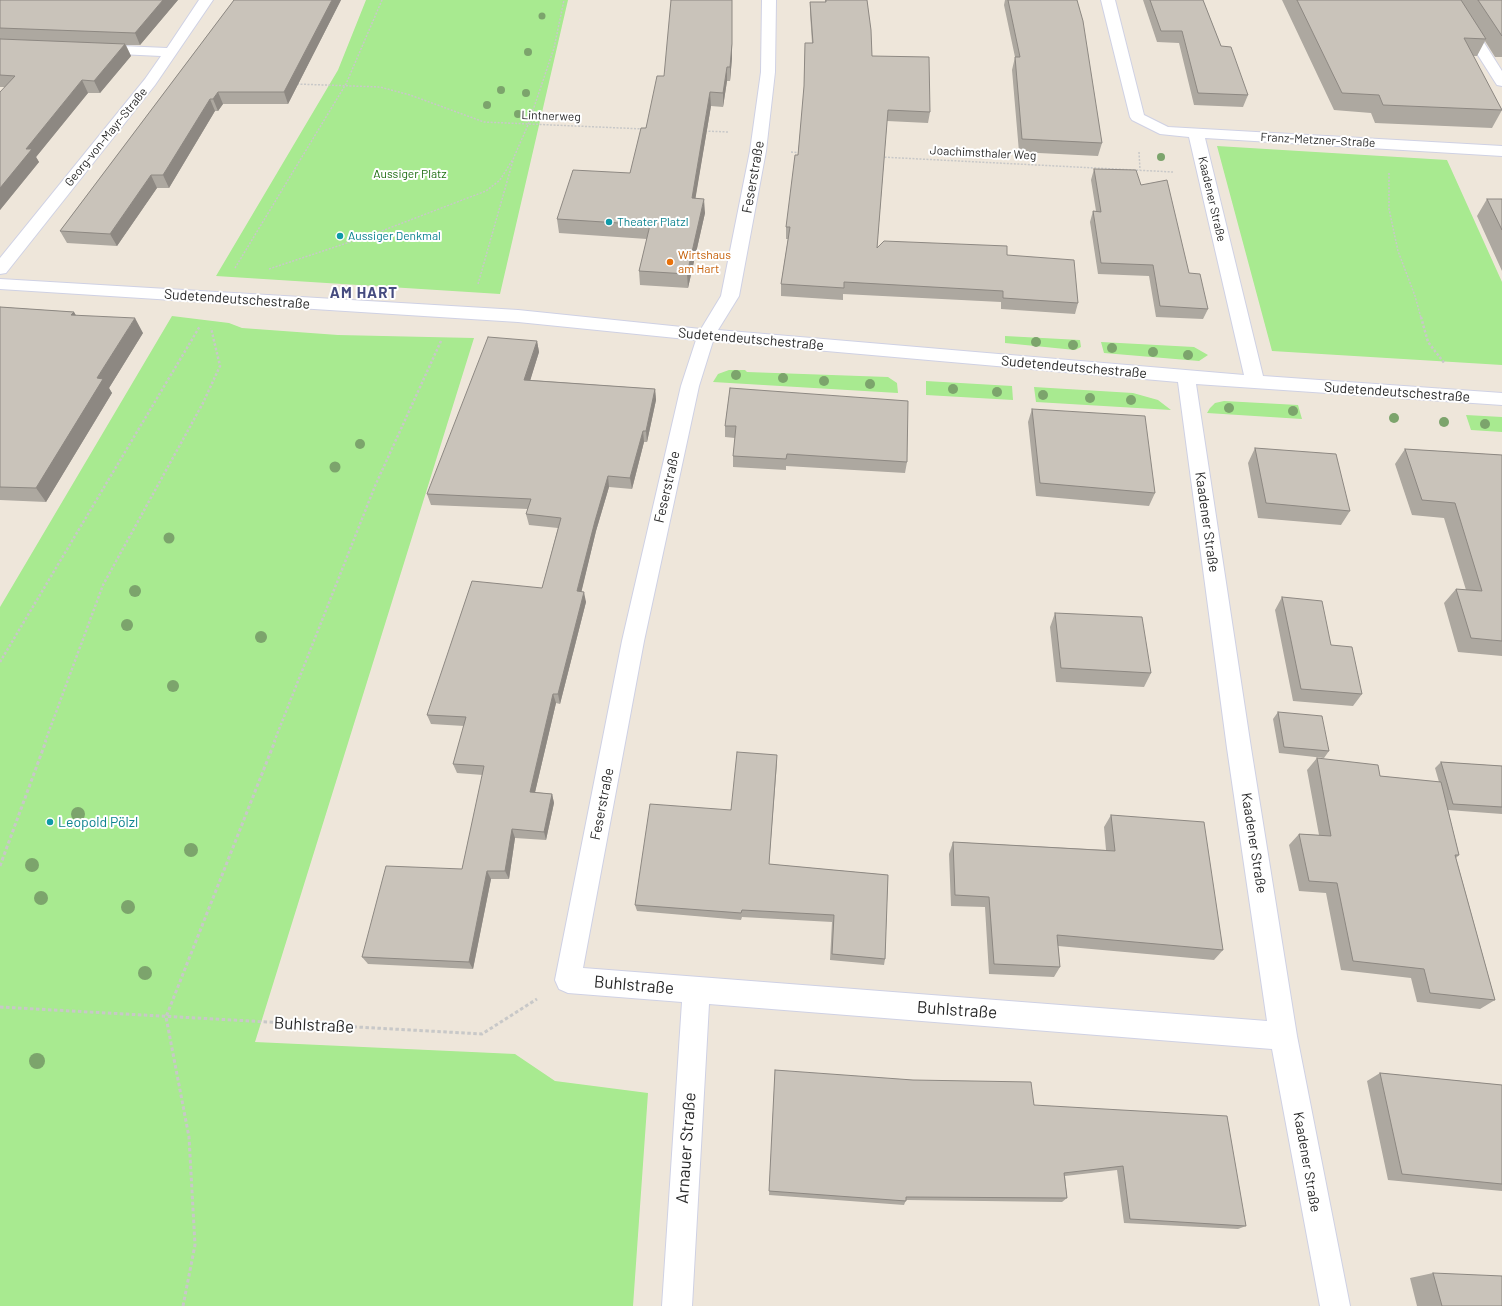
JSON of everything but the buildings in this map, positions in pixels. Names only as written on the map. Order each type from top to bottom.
[{"type":"street","name":"Georg-von-Mayr-Straße","points":[[0,269],[150,82],[206,0]]},
{"type":"street","name":"Feserstraße","points":[[568,980],[633,641],[690,386],[706,335],[730,296],[759,142],[768,72],[769,0]]},
{"type":"street","name":"Franz-Metzner-Straße","points":[[1108,0],[1137,117],[1165,131],[1502,151]]},
{"type":"street","points":[[1450,0],[1502,82]]},
{"type":"street","points":[[86,48],[171,52]]},
{"type":"street","name":"Kaadener Straße","points":[[1196,133],[1207,174],[1255,382]]},
{"type":"street","name":"Sudetendeutschestraße","points":[[0,284],[579,321],[706,335],[1186,377],[1502,399]]},
{"type":"street","name":"Kaadener Straße","points":[[1186,377],[1239,748],[1283,1036],[1335,1306]]},
{"type":"street","name":"Buhlstraße","points":[[568,980],[1283,1036]]},
{"type":"street","name":"Arnauer Straße","points":[[677,1306],[696,990]]},
{"type":"path","points":[[234,269],[346,84],[382,0]]},
{"type":"path","points":[[264,270],[371,235],[486,190],[500,180],[514,157],[528,125],[554,48],[564,0]]},
{"type":"path","name":"Lintnerweg","points":[[291,84],[346,84],[380,87],[410,95],[484,122],[644,129]]},
{"type":"path","points":[[698,131],[759,142],[806,153]]},
{"type":"path","points":[[1389,144],[1392,161],[1388,177],[1389,209],[1398,251],[1415,296],[1428,342],[1449,368]]},
{"type":"path","points":[[183,1306],[195,1245],[190,1137],[166,1017],[375,486],[437,348],[456,313],[476,293],[514,157]]},
{"type":"path","name":"Joachimsthaler Weg","points":[[878,157],[1207,174]]},
{"type":"path","points":[[0,662],[203,320]]},
{"type":"path","points":[[0,866],[103,585],[203,403],[220,366],[209,321]]},
{"type":"path","name":"Buhlstraße","points":[[0,1007],[482,1034],[568,980]]},
{"type":"green space","name":"Aussiger Platz","points":[[366,0],[568,0],[500,294],[216,276],[338,70]]},
{"type":"green space","points":[[1217,146],[1447,160],[1502,282],[1502,365],[1272,351]]},
{"type":"green space","points":[[172,316],[229,323],[242,328],[338,335],[474,338],[255,1042],[515,1054],[555,1081],[648,1093],[633,1306],[0,1306],[0,607]]},
{"type":"green space","points":[[1005,336],[1080,340],[1081,347],[1075,350],[1005,343]]},
{"type":"green space","points":[[1101,342],[1194,347],[1208,355],[1199,361],[1104,353]]},
{"type":"green space","points":[[729,370],[745,370],[747,372],[888,377],[897,383],[898,393],[713,382],[718,374]]},
{"type":"green space","points":[[926,381],[1012,386],[1013,400],[926,395]]},
{"type":"green space","points":[[1034,387],[1133,393],[1158,400],[1171,410],[1036,402]]},
{"type":"green space","points":[[1224,401],[1298,405],[1302,419],[1207,413],[1215,403]]},
{"type":"green space","points":[[1466,415],[1502,417],[1502,432],[1471,430]]},
{"type":"place","name":"Theater Platzl","points":[[609,222]]},
{"type":"place","name":"Aussiger Denkmal","points":[[340,236]]},
{"type":"place","name":"Wirtshaus am Hart","points":[[670,262]]},
{"type":"place","name":"Leopold Pölzl","points":[[50,822]]},
{"type":"district","name":"AM HART","points":[[364,293]]}]
